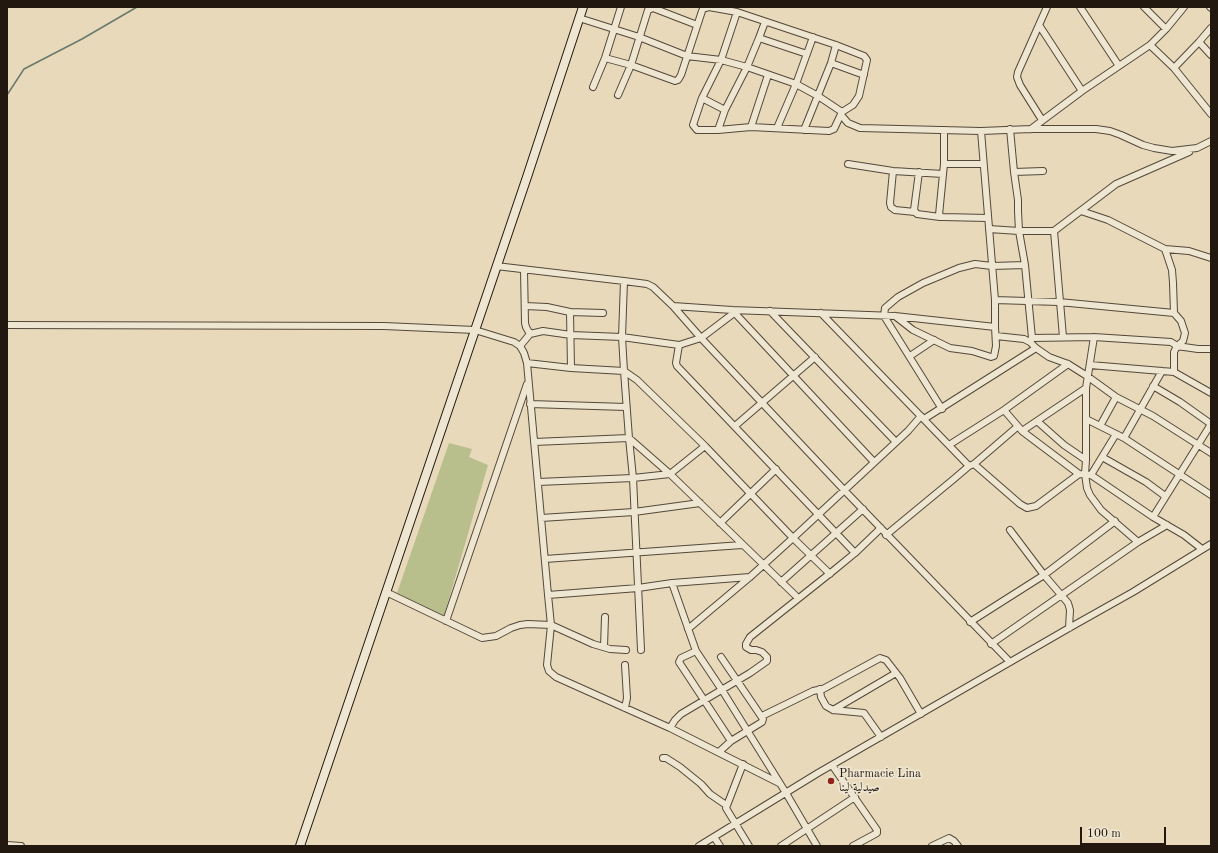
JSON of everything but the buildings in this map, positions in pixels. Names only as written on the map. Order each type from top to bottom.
[{"type":"street","points":[[300,846],[527,177],[583,7]]},
{"type":"street","points":[[593,87],[605,58],[621,7]]},
{"type":"street","points":[[605,58],[631,65],[675,81],[680,79],[686,56],[702,11],[707,8],[715,7],[737,12],[836,45],[866,57],[867,60],[859,96],[856,102],[842,114],[834,129],[829,131],[751,127],[718,130],[697,130],[694,128],[693,125],[702,98],[721,60],[737,12]]},
{"type":"street","points":[[1042,120],[1020,85],[1017,77],[1046,7]]},
{"type":"street","points":[[1080,7],[1119,66]]},
{"type":"street","points":[[1144,7],[1166,28]]},
{"type":"street","points":[[1031,129],[1082,91],[1150,45],[1184,7]]},
{"type":"street","points":[[618,96],[631,65],[648,10],[650,8],[697,25]]},
{"type":"street","points":[[579,18],[640,37],[686,56],[721,60],[747,67],[796,84],[818,96],[842,114],[848,124],[860,128],[981,131],[1096,129],[1110,131],[1154,148],[1172,151],[1197,148]]},
{"type":"street","points":[[718,130],[725,110],[747,67],[765,22]]},
{"type":"street","points":[[1039,25],[1082,91]]},
{"type":"street","points":[[1174,68],[1211,28]]},
{"type":"street","points":[[776,128],[796,84],[813,37]]},
{"type":"street","points":[[759,38],[806,54]]},
{"type":"street","points":[[1199,42],[1211,55]]},
{"type":"street","points":[[804,130],[831,63],[836,45]]},
{"type":"street","points":[[1150,45],[1174,68],[1211,114]]},
{"type":"street","points":[[831,63],[864,75]]},
{"type":"street","points":[[751,127],[768,75]]},
{"type":"street","points":[[702,98],[725,110]]},
{"type":"street","points":[[940,217],[939,213],[944,164],[944,130]]},
{"type":"street","points":[[1010,130],[1018,200],[1019,231],[1029,302],[1031,340],[1036,348],[1049,357],[1068,364],[1116,397],[1153,416],[1211,453]]},
{"type":"street","points":[[895,316],[913,330],[950,348],[972,351],[991,357],[994,356],[996,336],[996,300],[981,131]]},
{"type":"street","points":[[990,229],[1054,231],[1116,184],[1211,141]]},
{"type":"street","points":[[848,164],[893,171],[943,174]]},
{"type":"street","points":[[944,164],[983,164]]},
{"type":"street","points":[[893,171],[890,207],[895,210],[940,217],[988,218]]},
{"type":"street","points":[[1014,172],[1043,171]]},
{"type":"street","points":[[915,212],[914,207],[920,172]]},
{"type":"street","points":[[1081,211],[1108,220],[1165,249],[1189,251],[1211,258]]},
{"type":"street","points":[[1054,231],[1063,337]]},
{"type":"street","points":[[1165,249],[1172,270],[1174,313]]},
{"type":"street","points":[[942,409],[884,316],[885,308],[898,297],[942,274],[959,268],[975,264],[992,266],[1025,265]]},
{"type":"street","points":[[496,266],[624,281],[653,286],[886,535],[1010,662]]},
{"type":"street","points":[[524,270],[526,327],[530,334]]},
{"type":"street","points":[[624,281],[622,337],[628,438],[633,478],[641,650]]},
{"type":"street","points":[[996,300],[1059,302],[1174,313],[1182,321],[1185,333],[1182,341],[1174,352],[1174,372]]},
{"type":"street","points":[[525,306],[547,307],[570,312],[603,313]]},
{"type":"street","points":[[673,306],[733,312],[770,311],[895,316],[995,327]]},
{"type":"street","points":[[770,311],[896,442]]},
{"type":"street","points":[[570,312],[571,368]]},
{"type":"street","points":[[520,346],[530,334],[542,331],[571,335],[622,337],[679,345],[701,338],[733,312]]},
{"type":"street","points":[[733,312],[874,462]]},
{"type":"street","points":[[821,313],[949,445],[1020,504],[1028,508],[1036,506],[1085,474],[1102,457],[1116,434]]},
{"type":"street","points":[[7,325],[376,326],[475,330],[514,342],[520,346],[524,353],[528,381],[548,594],[550,625],[547,665],[549,671],[556,676],[670,728],[779,783]]},
{"type":"street","points":[[996,336],[1031,340],[1063,337],[1094,337],[1171,342],[1177,346],[1210,350]]},
{"type":"street","points":[[1094,337],[1086,388],[1085,474],[1087,488],[1100,510],[1115,521],[1138,542]]},
{"type":"street","points":[[910,356],[934,340]]},
{"type":"street","points":[[679,345],[676,363],[677,366],[855,553]]},
{"type":"street","points":[[688,628],[763,566],[922,418],[942,409],[1036,348]]},
{"type":"street","points":[[735,426],[815,357]]},
{"type":"street","points":[[526,363],[571,368],[624,371],[641,384],[705,446],[750,494],[830,574]]},
{"type":"street","points":[[949,445],[1004,410],[1068,364]]},
{"type":"street","points":[[1090,365],[1174,372],[1211,393]]},
{"type":"street","points":[[1124,438],[1139,409],[1162,371]]},
{"type":"street","points":[[446,621],[528,381]]},
{"type":"street","points":[[1153,386],[1180,402],[1211,424],[1153,517]]},
{"type":"street","points":[[886,535],[972,465],[1020,429],[1037,421],[1086,388]]},
{"type":"street","points":[[1100,426],[1116,397]]},
{"type":"street","points":[[530,404],[626,408]]},
{"type":"street","points":[[1004,410],[1020,429],[1085,474],[1153,517],[1184,534],[1202,550]]},
{"type":"street","points":[[1086,419],[1124,438],[1180,473],[1190,482],[1211,494]]},
{"type":"street","points":[[1037,421],[1064,445],[1086,460]]},
{"type":"street","points":[[534,442],[628,438],[670,474],[763,566],[798,598]]},
{"type":"street","points":[[538,482],[633,478],[670,474],[705,446]]},
{"type":"street","points":[[1102,457],[1146,482],[1165,496]]},
{"type":"street","points":[[720,523],[776,469]]},
{"type":"street","points":[[541,518],[634,512],[700,503]]},
{"type":"street","points":[[781,582],[863,509]]},
{"type":"street","points":[[970,622],[1044,575],[1115,521]]},
{"type":"street","points":[[991,644],[1138,542],[1167,525]]},
{"type":"street","points":[[670,728],[678,716],[738,681],[767,661],[762,652],[748,649],[746,644],[747,641],[754,633],[855,553],[881,528]]},
{"type":"street","points":[[1010,530],[1069,606],[1069,628]]},
{"type":"street","points":[[699,846],[832,765],[1133,592],[1211,544]]},
{"type":"street","points":[[545,559],[742,545]]},
{"type":"street","points":[[548,594],[638,588],[672,583],[750,577]]},
{"type":"street","points":[[672,583],[696,651],[786,793],[817,846]]},
{"type":"street","points":[[386,592],[482,638],[496,636],[511,628],[528,624],[550,625],[593,644],[626,650]]},
{"type":"street","points":[[604,647],[605,617]]},
{"type":"street","points":[[696,651],[681,658],[679,662],[731,741]]},
{"type":"street","points":[[719,752],[731,741],[763,720],[762,716],[721,657]]},
{"type":"street","points":[[762,716],[829,686],[880,658],[886,660],[896,673],[921,714]]},
{"type":"street","points":[[625,665],[627,698],[625,708]]},
{"type":"street","points":[[833,710],[896,673]]},
{"type":"street","points":[[820,689],[824,704],[833,710],[864,713],[881,737]]},
{"type":"street","points":[[663,758],[666,758],[680,767],[701,784],[710,794],[726,805]]},
{"type":"street","points":[[743,764],[726,805],[728,813],[749,846]]},
{"type":"street","points":[[832,765],[855,797],[877,832],[853,846]]},
{"type":"street","points":[[781,846],[855,797]]},
{"type":"street","points":[[714,837],[720,846]]},
{"type":"street","points":[[932,846],[949,838],[958,846]]},
{"type":"street","points":[[7,845],[21,846]]},
{"type":"green space","points":[[449,443],[472,449],[469,457],[488,465],[444,616],[397,593]]},
{"type":"waterway","points":[[7,95],[24,69],[82,39],[137,7]]},
{"type":"place","name":"Pharmacie Lina صيدلية لينا","points":[[831,781]]}]
